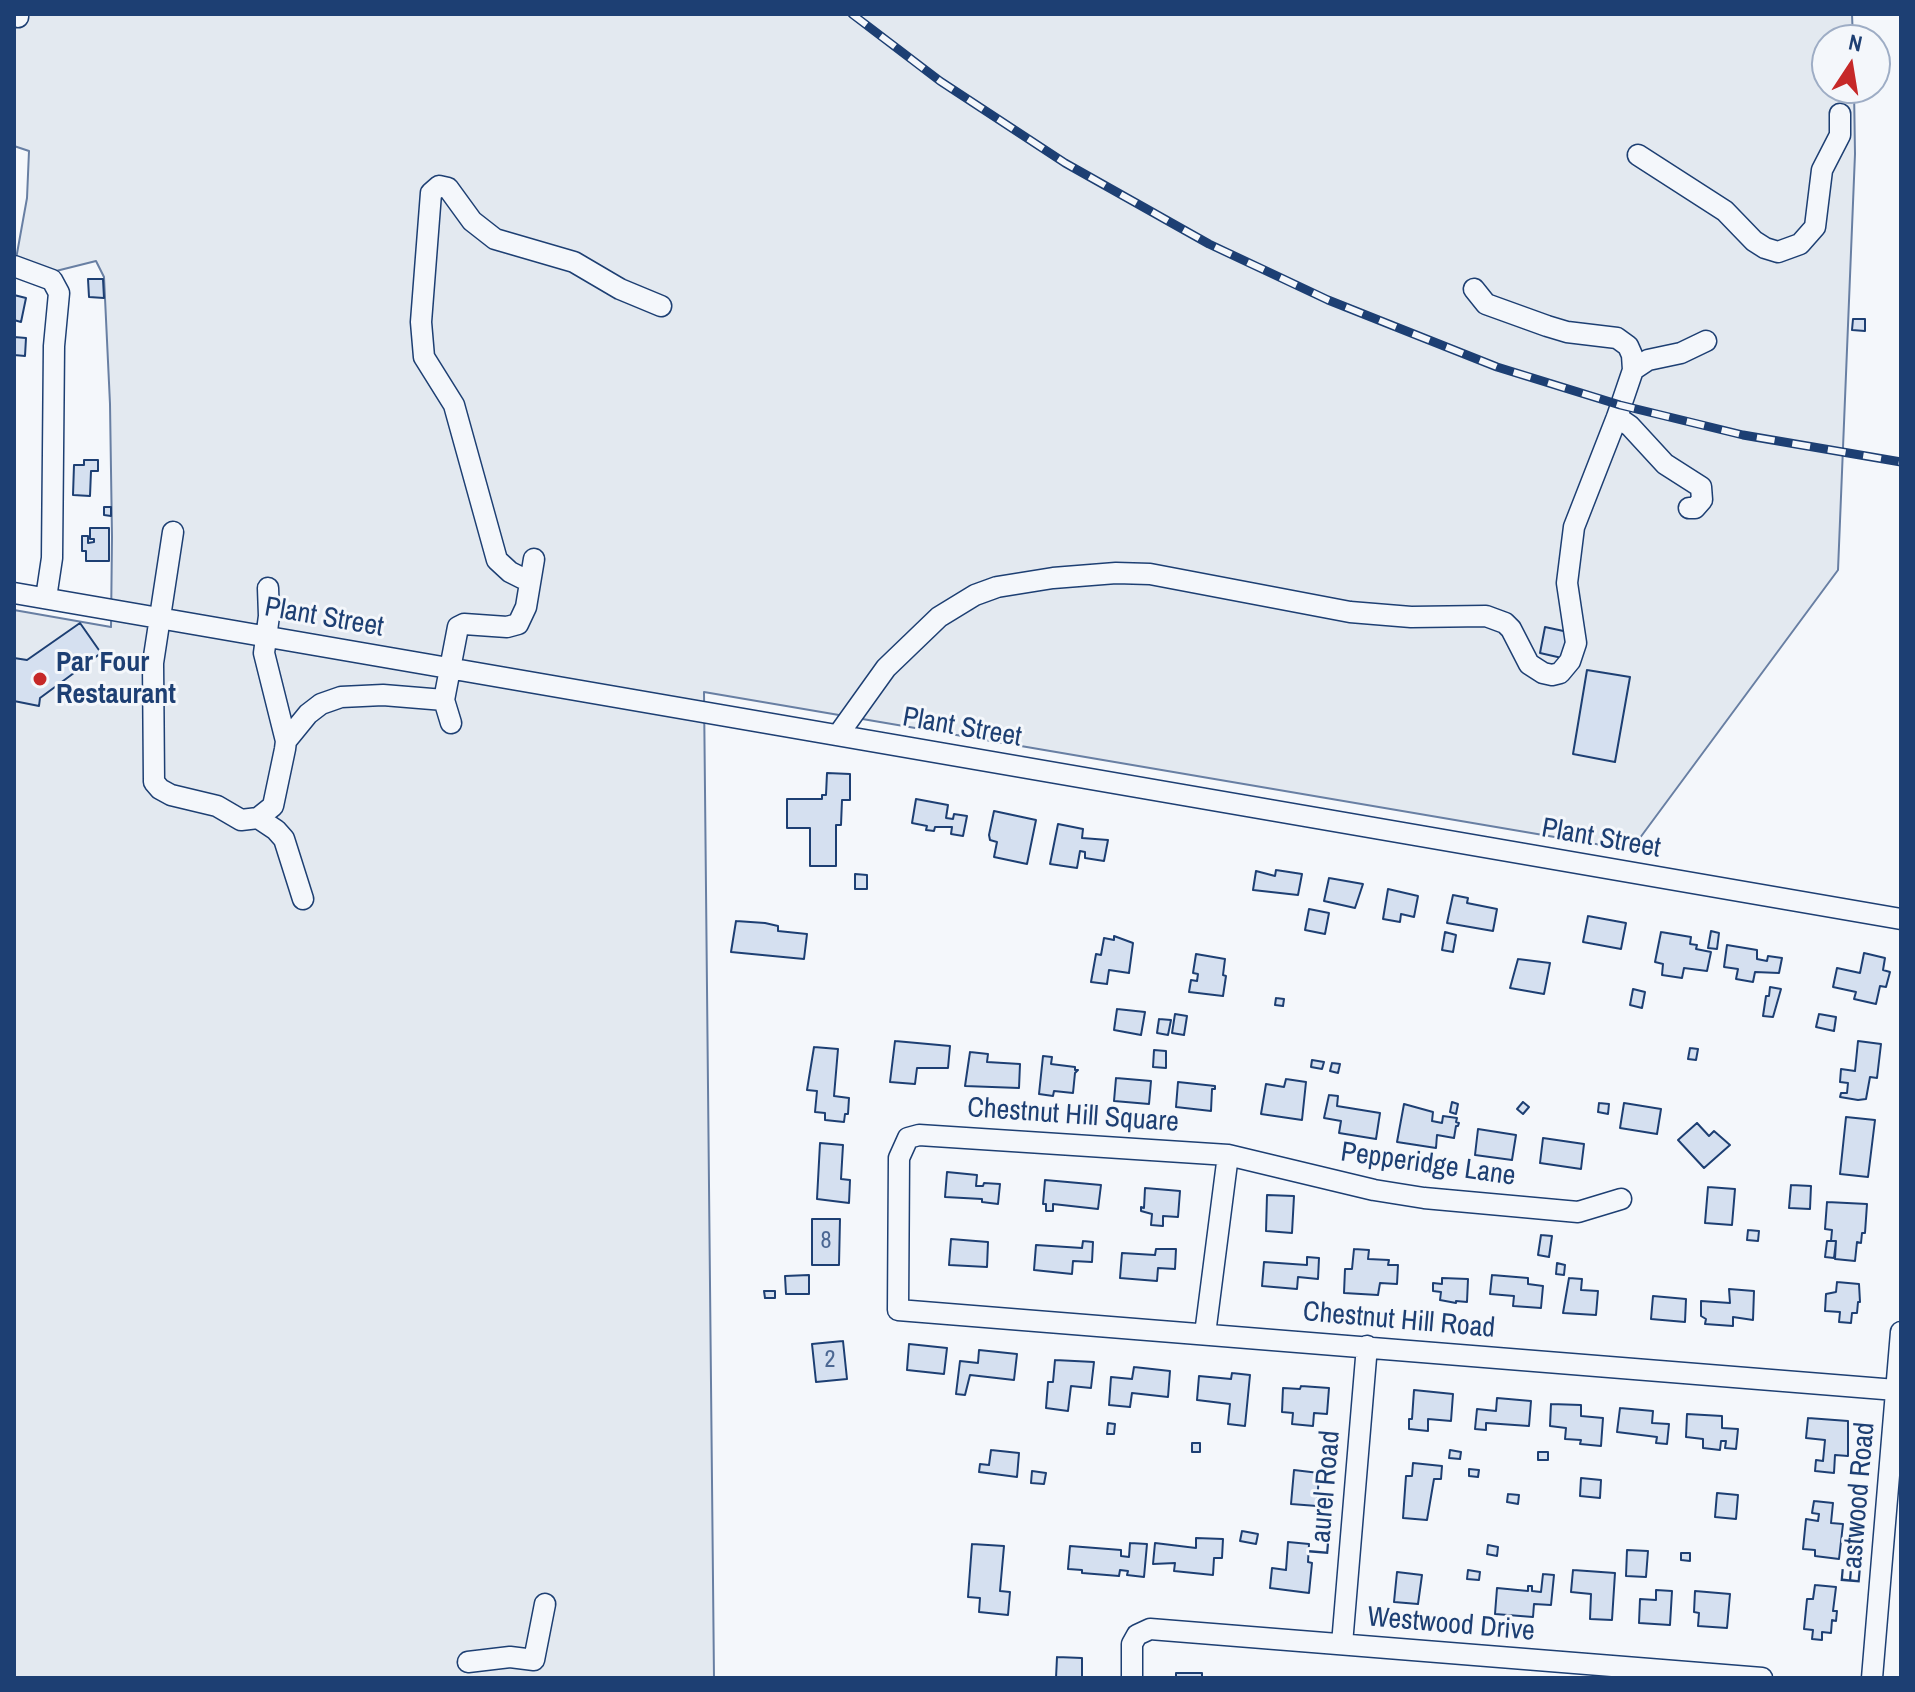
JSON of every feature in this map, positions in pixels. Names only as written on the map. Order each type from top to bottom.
[{"type":"street","points":[[1638,155],[1725,211],[1754,241],[1778,252],[1800,244],[1815,227],[1822,170],[1840,135],[1840,114]]},
{"type":"street","points":[[530,582],[510,572],[494,553],[454,405],[424,357],[420,334],[428,205],[433,189],[439,186],[448,188],[472,221],[488,234],[574,262],[620,289],[661,306]]},
{"type":"street","points":[[14,266],[52,280],[59,293],[54,346],[52,558],[46,598]]},
{"type":"street","points":[[838,735],[886,668],[939,617],[975,595],[997,587],[1053,578],[1116,573],[1150,574],[1350,612],[1411,617],[1486,616],[1496,618],[1511,629],[1529,664],[1543,673],[1560,673],[1570,661],[1576,643],[1567,583],[1574,527],[1633,370],[1631,350],[1617,338],[1567,332],[1486,304],[1474,289]]},
{"type":"street","points":[[1633,370],[1642,363],[1681,353],[1706,341]]},
{"type":"street","points":[[1617,417],[1630,426],[1665,464],[1701,487],[1702,500],[1695,508],[1689,508]]},
{"type":"street","points":[[173,532],[158,618],[153,677],[154,782],[171,795],[221,807],[236,819],[258,818],[273,806],[286,741],[264,653],[269,616],[268,588]]},
{"type":"street","points":[[451,723],[444,700],[458,627],[464,624],[507,627],[518,624],[526,607],[534,559]]},
{"type":"street","name":"Plant Street","points":[[14,593],[1901,919]]},
{"type":"street","points":[[286,741],[308,714],[321,704],[341,697],[363,694],[444,700]]},
{"type":"street","points":[[258,818],[284,839],[303,899]]},
{"type":"street","name":"Chestnut Hill Square","points":[[898,1310],[899,1158],[908,1138],[933,1134],[1228,1155]]},
{"type":"street","points":[[1205,1334],[1228,1155]]},
{"type":"street","name":"Pepperidge Lane","points":[[1228,1155],[1374,1190],[1424,1198],[1578,1212],[1621,1199]]},
{"type":"street","name":"Chestnut Hill Road","points":[[898,1310],[1896,1390]]},
{"type":"street","name":"Eastwood Road","points":[[1872,1678],[1901,1332]]},
{"type":"street","name":"Laurel Road","points":[[1342,1644],[1367,1346]]},
{"type":"street","points":[[468,1662],[510,1657],[534,1660],[545,1604]]},
{"type":"street","name":"Westwood Drive","points":[[1132,1678],[1132,1644],[1137,1635],[1150,1629],[1762,1678]]},
{"type":"shaded area","points":[[14,14],[1852,14],[1852,24],[1811,24],[1811,104],[1854,104],[1855,154],[1838,570],[1631,850],[704,692],[714,1678],[14,1678],[14,610],[111,627],[112,537],[104,277],[96,261],[56,271],[16,259],[27,198],[29,151],[14,146]]},
{"type":"building","points":[[88,279],[103,279],[104,298],[89,297]]},
{"type":"building","points":[[14,295],[26,298],[21,322],[14,320]]},
{"type":"building","points":[[1853,319],[1865,319],[1865,331],[1852,330]]},
{"type":"building","points":[[14,337],[26,338],[25,356],[14,355]]},
{"type":"building","points":[[84,460],[98,460],[98,471],[91,471],[90,496],[73,495],[74,465],[84,465]]},
{"type":"building","points":[[104,507],[111,507],[111,516],[104,515]]},
{"type":"building","points":[[90,528],[109,528],[109,561],[86,561],[82,536],[88,536],[88,543],[94,542],[90,539]]},
{"type":"building","name":"Par Four Restaurant","points":[[80,623],[101,653],[40,698],[39,706],[14,701],[14,658],[27,660]]},
{"type":"building","points":[[1545,627],[1568,632],[1562,658],[1540,653]]},
{"type":"building","points":[[1587,670],[1630,677],[1615,762],[1573,754]]},
{"type":"building","points":[[827,773],[850,774],[850,800],[842,800],[841,825],[836,825],[836,866],[810,866],[810,828],[787,828],[787,799],[822,799],[822,795],[826,795]]},
{"type":"building","points":[[916,799],[948,805],[946,818],[953,819],[954,814],[967,816],[963,836],[951,834],[952,827],[935,827],[934,831],[912,823]]},
{"type":"building","points":[[994,811],[1036,820],[1027,864],[994,857],[997,842],[990,840],[989,835]]},
{"type":"building","points":[[1058,824],[1083,829],[1082,838],[1108,840],[1104,861],[1085,858],[1085,852],[1080,851],[1077,868],[1050,864]]},
{"type":"building","points":[[1276,870],[1302,874],[1298,895],[1253,890],[1256,871],[1275,876]]},
{"type":"building","points":[[855,874],[867,875],[867,889],[855,889]]},
{"type":"building","points":[[1329,878],[1363,884],[1355,908],[1324,901]]},
{"type":"building","points":[[1388,889],[1418,896],[1414,917],[1401,914],[1400,922],[1383,919]]},
{"type":"building","points":[[1453,895],[1468,898],[1467,903],[1497,909],[1493,931],[1447,923]]},
{"type":"building","points":[[1309,909],[1329,913],[1325,934],[1305,930]]},
{"type":"building","points":[[1588,916],[1626,923],[1621,949],[1583,942]]},
{"type":"building","points":[[736,921],[765,923],[778,926],[778,931],[807,934],[804,959],[731,952]]},
{"type":"building","points":[[1711,931],[1719,933],[1717,949],[1708,948]]},
{"type":"building","points":[[1445,932],[1456,935],[1453,952],[1442,950]]},
{"type":"building","points":[[1661,932],[1691,937],[1690,944],[1697,945],[1696,949],[1711,952],[1707,971],[1684,968],[1682,978],[1662,975],[1663,964],[1655,962]]},
{"type":"building","points":[[1114,936],[1133,943],[1129,973],[1109,970],[1107,984],[1091,982],[1096,954],[1101,955],[1104,938],[1114,940]]},
{"type":"building","points":[[1727,945],[1757,950],[1757,959],[1767,961],[1768,956],[1782,958],[1779,973],[1755,972],[1753,982],[1736,979],[1738,969],[1724,967]]},
{"type":"building","points":[[1864,953],[1885,958],[1883,970],[1890,972],[1886,987],[1880,986],[1876,1004],[1854,999],[1856,992],[1833,987],[1837,968],[1860,973]]},
{"type":"building","points":[[1196,954],[1225,959],[1223,996],[1189,992],[1191,980],[1197,981],[1198,974],[1193,973]]},
{"type":"building","points":[[1518,959],[1550,963],[1544,994],[1510,988]]},
{"type":"building","points":[[1770,987],[1781,989],[1773,1017],[1763,1016]]},
{"type":"building","points":[[1633,989],[1645,992],[1642,1008],[1630,1005]]},
{"type":"building","points":[[1276,998],[1284,999],[1283,1006],[1275,1005]]},
{"type":"building","points":[[1117,1009],[1145,1012],[1141,1035],[1114,1030]]},
{"type":"building","points":[[1175,1014],[1187,1016],[1184,1035],[1172,1033]]},
{"type":"building","points":[[1819,1014],[1836,1017],[1834,1031],[1816,1027]]},
{"type":"building","points":[[1159,1019],[1171,1020],[1168,1035],[1157,1033]]},
{"type":"building","points":[[895,1041],[950,1046],[948,1068],[917,1068],[915,1084],[890,1082]]},
{"type":"building","points":[[1858,1041],[1881,1044],[1877,1078],[1870,1077],[1866,1099],[1858,1100],[1840,1097],[1841,1093],[1847,1093],[1848,1083],[1840,1082],[1841,1069],[1855,1071]]},
{"type":"building","points":[[814,1047],[838,1049],[834,1096],[849,1098],[844,1122],[825,1120],[825,1113],[815,1112],[817,1091],[807,1090]]},
{"type":"building","points":[[1690,1048],[1698,1049],[1696,1060],[1688,1059]]},
{"type":"building","points":[[1154,1050],[1166,1051],[1166,1068],[1153,1067]]},
{"type":"building","points":[[970,1052],[988,1054],[987,1062],[1020,1064],[1019,1088],[965,1086]]},
{"type":"building","points":[[1043,1056],[1052,1057],[1051,1064],[1078,1070],[1073,1093],[1054,1091],[1053,1096],[1039,1094]]},
{"type":"building","points":[[1312,1060],[1324,1062],[1322,1069],[1311,1067]]},
{"type":"building","points":[[1332,1063],[1340,1064],[1338,1073],[1330,1071]]},
{"type":"building","points":[[1116,1078],[1151,1081],[1149,1104],[1114,1101]]},
{"type":"building","points":[[1286,1079],[1306,1082],[1302,1120],[1261,1114],[1266,1084],[1284,1087]]},
{"type":"building","points":[[1178,1082],[1215,1086],[1212,1089],[1211,1111],[1176,1107]]},
{"type":"building","points":[[1329,1095],[1338,1096],[1337,1106],[1380,1113],[1376,1139],[1339,1133],[1341,1121],[1324,1118]]},
{"type":"building","points":[[1452,1102],[1458,1104],[1456,1114],[1450,1112]]},
{"type":"building","points":[[1523,1102],[1529,1107],[1523,1114],[1517,1109]]},
{"type":"building","points":[[1599,1103],[1609,1104],[1608,1114],[1598,1112]]},
{"type":"building","points":[[1624,1103],[1661,1109],[1657,1134],[1620,1128]]},
{"type":"building","points":[[1404,1104],[1433,1112],[1432,1121],[1442,1123],[1443,1116],[1457,1118],[1456,1122],[1459,1123],[1454,1138],[1437,1135],[1436,1148],[1397,1142]]},
{"type":"building","points":[[1846,1117],[1875,1120],[1868,1177],[1840,1174]]},
{"type":"building","points":[[1697,1123],[1709,1136],[1714,1131],[1730,1145],[1704,1168],[1678,1140]]},
{"type":"building","points":[[1478,1129],[1516,1135],[1512,1160],[1475,1155]]},
{"type":"building","points":[[1543,1138],[1584,1144],[1581,1169],[1540,1163]]},
{"type":"building","points":[[820,1143],[843,1145],[841,1179],[850,1180],[849,1203],[817,1199]]},
{"type":"building","points":[[947,1172],[977,1175],[976,1186],[1000,1184],[998,1204],[982,1202],[982,1199],[945,1197]]},
{"type":"building","points":[[1045,1180],[1101,1185],[1098,1209],[1053,1204],[1053,1211],[1046,1211],[1046,1204],[1043,1204]]},
{"type":"building","points":[[1791,1185],[1811,1186],[1810,1209],[1789,1208]]},
{"type":"building","points":[[1708,1187],[1735,1189],[1732,1225],[1705,1223]]},
{"type":"building","points":[[1145,1188],[1180,1191],[1178,1217],[1163,1216],[1163,1226],[1151,1225],[1152,1214],[1141,1211],[1141,1207],[1144,1208]]},
{"type":"building","points":[[1267,1195],[1294,1196],[1292,1233],[1266,1231]]},
{"type":"building","points":[[1827,1202],[1867,1204],[1865,1233],[1862,1233],[1861,1243],[1857,1242],[1855,1261],[1835,1259],[1836,1241],[1831,1241],[1832,1230],[1825,1229]]},
{"type":"building","points":[[812,1219],[840,1219],[839,1265],[812,1265]]},
{"type":"building","points":[[1748,1230],[1759,1231],[1758,1241],[1747,1240]]},
{"type":"building","points":[[1541,1235],[1552,1236],[1549,1257],[1538,1255]]},
{"type":"building","points":[[951,1239],[988,1242],[987,1267],[949,1265]]},
{"type":"building","points":[[1083,1241],[1093,1242],[1092,1262],[1073,1261],[1072,1274],[1034,1270],[1036,1245],[1082,1248]]},
{"type":"building","points":[[1827,1241],[1836,1241],[1834,1258],[1825,1257]]},
{"type":"building","points":[[1156,1249],[1176,1249],[1175,1269],[1158,1268],[1157,1281],[1120,1278],[1122,1253],[1155,1255]]},
{"type":"building","points":[[1354,1249],[1369,1250],[1368,1259],[1389,1260],[1388,1265],[1398,1265],[1397,1284],[1380,1283],[1378,1295],[1344,1293],[1345,1269],[1352,1269]]},
{"type":"building","points":[[1307,1257],[1319,1258],[1318,1279],[1298,1277],[1297,1289],[1262,1286],[1264,1262],[1307,1265]]},
{"type":"building","points":[[1557,1263],[1565,1265],[1564,1275],[1556,1274]]},
{"type":"building","points":[[809,1275],[809,1294],[786,1294],[785,1276]]},
{"type":"building","points":[[1492,1275],[1528,1278],[1528,1284],[1543,1286],[1541,1308],[1513,1306],[1514,1296],[1490,1294]]},
{"type":"building","points":[[1442,1278],[1468,1279],[1467,1302],[1440,1300],[1441,1292],[1433,1291],[1433,1283],[1442,1284]]},
{"type":"building","points":[[1569,1278],[1582,1279],[1581,1290],[1598,1291],[1596,1315],[1563,1313]]},
{"type":"building","points":[[1837,1282],[1859,1284],[1860,1302],[1857,1313],[1852,1313],[1851,1323],[1839,1322],[1840,1312],[1825,1311],[1826,1294],[1836,1292]]},
{"type":"building","points":[[1729,1289],[1754,1291],[1753,1320],[1733,1317],[1733,1326],[1705,1324],[1706,1319],[1701,1316],[1701,1301],[1730,1303]]},
{"type":"building","points":[[764,1291],[775,1291],[775,1298],[765,1298]]},
{"type":"building","points":[[1653,1296],[1686,1299],[1685,1322],[1651,1319]]},
{"type":"building","points":[[843,1341],[847,1379],[816,1382],[812,1344]]},
{"type":"building","points":[[909,1344],[947,1348],[944,1374],[907,1370]]},
{"type":"building","points":[[979,1350],[1017,1354],[1014,1380],[970,1375],[965,1395],[956,1394],[960,1361],[978,1363]]},
{"type":"building","points":[[1055,1360],[1094,1362],[1091,1388],[1071,1386],[1068,1411],[1046,1408],[1048,1382],[1053,1382]]},
{"type":"building","points":[[1134,1367],[1170,1371],[1168,1397],[1132,1393],[1130,1407],[1109,1405],[1111,1377],[1132,1379]]},
{"type":"building","points":[[1232,1373],[1250,1375],[1245,1426],[1228,1424],[1230,1404],[1197,1400],[1199,1376],[1231,1379]]},
{"type":"building","points":[[1301,1386],[1329,1388],[1327,1414],[1314,1413],[1313,1426],[1292,1424],[1293,1413],[1282,1412],[1283,1388],[1300,1389]]},
{"type":"building","points":[[1414,1390],[1453,1394],[1451,1421],[1428,1419],[1428,1431],[1409,1429]]},
{"type":"building","points":[[1497,1398],[1531,1401],[1529,1426],[1486,1423],[1486,1430],[1475,1429],[1477,1409],[1496,1411]]},
{"type":"building","points":[[1551,1404],[1581,1405],[1581,1416],[1603,1418],[1601,1446],[1565,1439],[1566,1428],[1550,1426]]},
{"type":"building","points":[[1620,1408],[1653,1411],[1652,1423],[1669,1424],[1667,1444],[1656,1443],[1657,1437],[1617,1432]]},
{"type":"building","points":[[1687,1414],[1722,1416],[1722,1428],[1738,1429],[1736,1449],[1725,1448],[1726,1441],[1721,1441],[1720,1450],[1703,1448],[1703,1439],[1686,1437]]},
{"type":"building","points":[[1808,1418],[1848,1421],[1848,1456],[1835,1455],[1834,1473],[1815,1471],[1816,1460],[1823,1461],[1825,1440],[1806,1438]]},
{"type":"building","points":[[1108,1423],[1115,1424],[1114,1434],[1107,1434]]},
{"type":"building","points":[[1192,1443],[1200,1443],[1200,1452],[1192,1452]]},
{"type":"building","points":[[991,1450],[1019,1453],[1017,1477],[979,1472],[980,1464],[989,1465]]},
{"type":"building","points":[[1450,1450],[1461,1452],[1460,1459],[1449,1458]]},
{"type":"building","points":[[1538,1452],[1548,1452],[1548,1460],[1538,1460]]},
{"type":"building","points":[[1413,1463],[1442,1466],[1441,1479],[1434,1479],[1427,1520],[1403,1518],[1406,1476],[1412,1476]]},
{"type":"building","points":[[1469,1469],[1479,1470],[1478,1477],[1469,1476]]},
{"type":"building","points":[[1294,1470],[1319,1473],[1317,1506],[1291,1504]]},
{"type":"building","points":[[1032,1471],[1046,1473],[1044,1484],[1031,1483]]},
{"type":"building","points":[[1581,1478],[1601,1480],[1600,1498],[1580,1496]]},
{"type":"building","points":[[1717,1493],[1738,1495],[1736,1519],[1715,1517]]},
{"type":"building","points":[[1508,1494],[1519,1495],[1518,1504],[1507,1502]]},
{"type":"building","points":[[1814,1501],[1833,1503],[1831,1523],[1843,1524],[1839,1559],[1815,1556],[1815,1550],[1803,1549],[1806,1519],[1818,1521],[1819,1514],[1812,1513]]},
{"type":"building","points":[[1242,1531],[1258,1534],[1256,1544],[1240,1541]]},
{"type":"building","points":[[1196,1538],[1223,1539],[1222,1558],[1214,1558],[1213,1575],[1174,1571],[1175,1563],[1153,1564],[1155,1543],[1196,1548]]},
{"type":"building","points":[[1288,1542],[1309,1544],[1308,1562],[1312,1563],[1309,1593],[1270,1588],[1272,1568],[1286,1570]]},
{"type":"building","points":[[1130,1543],[1147,1544],[1144,1577],[1127,1575],[1128,1571],[1120,1570],[1119,1576],[1068,1569],[1070,1546],[1121,1550],[1121,1556],[1129,1557]]},
{"type":"building","points":[[972,1544],[1004,1546],[1000,1591],[1010,1592],[1008,1615],[979,1612],[980,1598],[968,1597]]},
{"type":"building","points":[[1488,1545],[1498,1547],[1497,1556],[1487,1554]]},
{"type":"building","points":[[1627,1550],[1648,1551],[1646,1577],[1626,1576]]},
{"type":"building","points":[[1681,1553],[1690,1553],[1690,1561],[1681,1560]]},
{"type":"building","points":[[1468,1570],[1480,1572],[1479,1580],[1467,1579]]},
{"type":"building","points":[[1573,1570],[1615,1573],[1612,1620],[1590,1619],[1591,1594],[1571,1592]]},
{"type":"building","points":[[1397,1572],[1422,1575],[1418,1604],[1394,1602]]},
{"type":"building","points":[[1543,1574],[1554,1575],[1551,1605],[1534,1604],[1533,1617],[1495,1614],[1497,1588],[1528,1591],[1528,1586],[1532,1586],[1532,1591],[1541,1592]]},
{"type":"building","points":[[1815,1585],[1836,1587],[1833,1611],[1837,1611],[1836,1621],[1832,1620],[1831,1633],[1822,1632],[1822,1640],[1812,1639],[1813,1630],[1804,1629],[1807,1599],[1813,1599]]},
{"type":"building","points":[[1656,1590],[1672,1591],[1670,1625],[1639,1623],[1640,1599],[1656,1600]]},
{"type":"building","points":[[1695,1591],[1730,1594],[1727,1628],[1698,1626],[1699,1613],[1694,1612]]},
{"type":"building","points":[[1057,1657],[1082,1658],[1082,1678],[1056,1678]]},
{"type":"building","points":[[1176,1673],[1202,1673],[1202,1678],[1176,1678]]},
{"type":"railway","points":[[852,14],[940,81],[1065,163],[1209,244],[1328,300],[1497,367],[1620,405],[1743,435],[1901,462]]},
{"type":"place","name":"Par Four Restaurant","points":[[40,679]]}]
